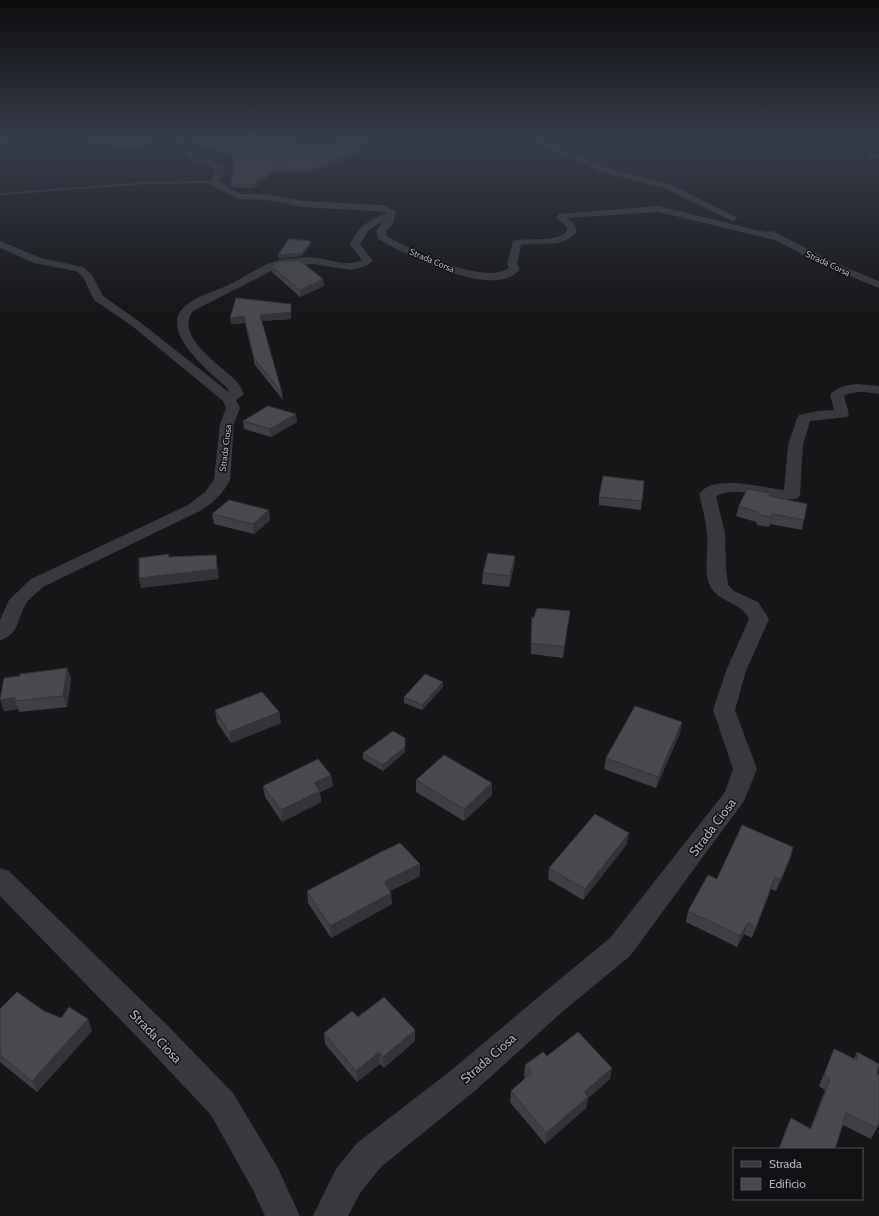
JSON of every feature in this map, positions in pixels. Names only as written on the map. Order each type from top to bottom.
[{"type":"street","points":[[0,244],[38,261],[79,269],[86,275],[98,298],[136,324],[229,399],[237,394],[236,390],[234,386],[194,350],[183,326],[186,312],[196,304],[274,265],[284,262],[314,261],[344,267],[362,265],[368,261],[355,244],[358,238],[375,220],[390,215],[392,211],[382,208],[303,204],[272,198]]},
{"type":"street","name":"Strada Corsa","points":[[694,198],[720,213],[764,230],[831,265],[879,285]]},
{"type":"street","name":"Strada Corsa","points":[[390,215],[388,224],[381,231],[381,237],[452,269],[483,276],[503,276],[510,275],[513,272],[515,269],[512,264],[516,243],[529,240],[556,241],[570,236],[572,231],[571,226],[561,218],[562,216],[642,209],[662,210],[779,238]]},
{"type":"street","name":"Strada Ciosa","points":[[330,1216],[348,1181],[369,1155],[465,1079],[552,1003],[620,947],[736,795],[745,769],[724,710],[736,671],[759,619],[757,611],[748,603],[728,596],[719,585],[716,532],[707,494],[720,487],[741,488],[776,495],[792,495],[796,447],[801,422],[804,418],[818,415],[842,414],[837,395],[841,391],[870,388],[879,390]]},
{"type":"street","name":"Strada Ciosa","points":[[0,634],[7,627],[18,600],[37,583],[194,508],[210,497],[222,480],[227,424],[233,408],[229,399]]},
{"type":"street","name":"Strada Ciosa","points":[[0,879],[158,1037],[222,1104],[266,1180],[283,1216]]},
{"type":"building","points":[[289,239],[311,241],[302,253],[278,255]]},
{"type":"building","points":[[299,260],[323,279],[300,290],[271,266],[281,261]]},
{"type":"building","points":[[236,298],[291,304],[291,312],[260,315],[282,393],[254,358],[244,316],[230,318]]},
{"type":"building","points":[[268,406],[296,414],[270,429],[243,421]]},
{"type":"building","points":[[603,476],[644,481],[642,501],[599,497]]},
{"type":"building","points":[[747,489],[770,493],[769,496],[807,504],[804,520],[773,514],[771,517],[759,515],[758,512],[739,506]]},
{"type":"building","points":[[229,500],[269,510],[253,524],[212,514]]},
{"type":"building","points":[[488,553],[515,556],[510,576],[483,573]]},
{"type":"building","points":[[169,554],[168,557],[216,555],[217,569],[139,578],[139,558]]},
{"type":"building","points":[[537,608],[570,611],[564,647],[531,643],[532,617],[534,618]]},
{"type":"building","points":[[67,668],[63,696],[15,701],[15,697],[0,700],[4,678],[20,676],[20,674]]},
{"type":"building","points":[[425,674],[443,682],[422,705],[404,697]]},
{"type":"building","points":[[262,692],[279,712],[229,732],[215,710]]},
{"type":"building","points":[[635,706],[682,722],[658,777],[606,758]]},
{"type":"building","points":[[393,731],[405,738],[405,747],[382,765],[363,753]]},
{"type":"building","points":[[444,755],[492,783],[464,809],[416,780]]},
{"type":"building","points":[[318,759],[331,775],[314,783],[320,791],[281,810],[263,786]]},
{"type":"building","points":[[595,814],[629,833],[585,889],[549,868]]},
{"type":"building","points":[[742,825],[793,847],[780,880],[775,877],[756,927],[748,923],[740,936],[688,911],[708,875],[717,879]]},
{"type":"building","points":[[400,843],[420,864],[384,882],[391,893],[330,926],[307,891]]},
{"type":"building","points":[[17,992],[44,1011],[61,1018],[69,1007],[88,1019],[32,1081],[0,1055],[0,1009]]},
{"type":"building","points":[[384,997],[415,1030],[383,1057],[379,1052],[356,1071],[324,1033],[352,1011],[358,1017]]},
{"type":"building","points":[[578,1032],[612,1068],[584,1092],[588,1097],[546,1133],[511,1091],[532,1072],[525,1065],[543,1052],[547,1056]]},
{"type":"building","points":[[834,1049],[857,1060],[857,1052],[879,1064],[877,1074],[879,1075],[879,1123],[877,1128],[846,1113],[835,1148],[779,1148],[791,1118],[811,1129],[830,1079],[824,1075]]}]
